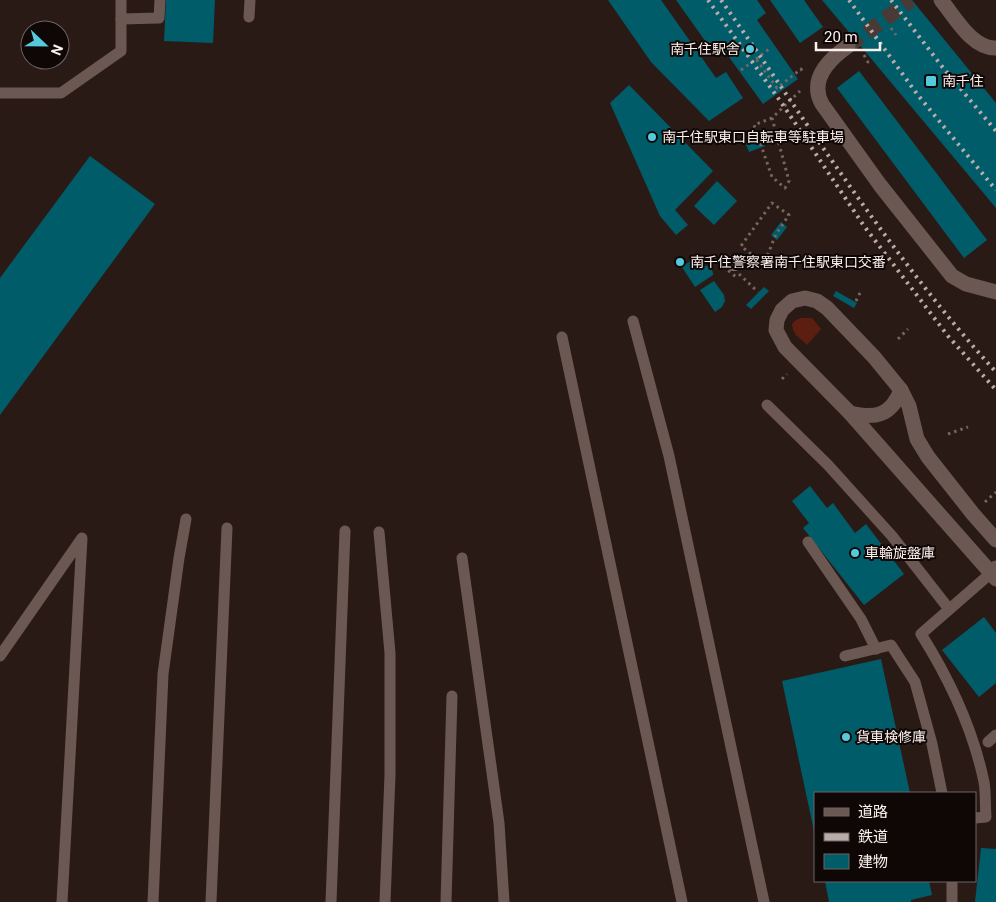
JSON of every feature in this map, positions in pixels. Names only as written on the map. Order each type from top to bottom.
[{"type":"street","points":[[941,0],[972,39],[987,48],[996,48]]},
{"type":"street","points":[[854,48],[830,62],[817,81],[818,97],[822,104],[880,185],[952,276],[966,284],[996,292]]},
{"type":"street","points":[[994,573],[850,413],[785,347],[776,330],[777,320],[782,310],[792,301],[805,298],[817,301],[827,308],[874,356],[901,390],[909,406],[917,439],[928,457],[996,540]]},
{"type":"street","points":[[850,413],[872,417],[878,415],[897,402],[901,390]]},
{"type":"lane","points":[[0,93],[62,93],[121,51],[121,0]]},
{"type":"lane","points":[[121,19],[159,18],[160,0]]},
{"type":"lane","points":[[249,17],[250,0]]},
{"type":"lane","points":[[633,321],[669,456],[764,902]]},
{"type":"lane","points":[[562,337],[682,902]]},
{"type":"lane","points":[[767,405],[828,465],[892,536],[949,610]]},
{"type":"lane","points":[[153,902],[163,674],[186,519]]},
{"type":"lane","points":[[211,902],[227,528]]},
{"type":"lane","points":[[331,902],[345,531]]},
{"type":"lane","points":[[379,532],[390,652],[390,775],[385,902]]},
{"type":"lane","points":[[0,656],[82,538],[62,902]]},
{"type":"lane","points":[[808,542],[860,619],[876,649]]},
{"type":"lane","points":[[462,558],[499,823],[504,902]]},
{"type":"lane","points":[[976,818],[986,817],[984,784],[975,748],[951,685],[921,634],[994,573]]},
{"type":"lane","points":[[845,656],[891,645],[915,682],[932,744],[942,792]]},
{"type":"lane","points":[[446,902],[452,696]]},
{"type":"lane","points":[[952,882],[952,902]]},
{"type":"path","points":[[891,28],[896,35]]},
{"type":"path","points":[[854,48],[868,62],[872,60]]},
{"type":"path","points":[[741,70],[769,49]]},
{"type":"path","points":[[756,59],[777,88],[801,69],[804,73]]},
{"type":"path","points":[[772,118],[788,181],[784,188],[772,177],[754,125],[772,118],[805,87]]},
{"type":"path","points":[[756,258],[741,246],[772,203],[789,215],[776,234],[764,264]]},
{"type":"path","points":[[709,263],[714,258],[736,277]]},
{"type":"path","points":[[794,260],[795,272]]},
{"type":"path","points":[[739,274],[758,292]]},
{"type":"path","points":[[856,301],[861,291]]},
{"type":"path","points":[[898,338],[908,329]]},
{"type":"path","points":[[782,379],[787,374]]},
{"type":"path","points":[[948,434],[968,427]]},
{"type":"path","points":[[982,504],[996,492]]},
{"type":"shaded area","points":[[801,318],[812,318],[821,329],[807,345],[793,330],[792,324]]},
{"type":"building","points":[[166,0],[215,0],[213,43],[164,41]]},
{"type":"building","points":[[608,0],[661,0],[716,78],[726,72],[743,98],[709,121],[651,62]]},
{"type":"building","name":"南千住駅舎","points":[[676,0],[757,0],[766,13],[757,20],[798,79],[763,104],[721,46],[713,52]]},
{"type":"building","points":[[770,0],[804,0],[823,27],[800,43]]},
{"type":"building","points":[[822,0],[912,0],[996,103],[996,208]]},
{"type":"building","points":[[859,71],[987,240],[964,258],[837,88]]},
{"type":"building","name":"南千住駅東口自転車等駐車場","points":[[629,85],[713,171],[675,210],[688,225],[676,235],[660,216],[610,103]]},
{"type":"building","points":[[759,131],[765,146],[749,152],[745,142],[754,138],[753,133]]},
{"type":"building","points":[[90,156],[155,204],[0,415],[0,278]]},
{"type":"building","points":[[717,181],[737,201],[714,225],[694,206]]},
{"type":"building","points":[[781,222],[787,227],[777,240],[771,235]]},
{"type":"building","points":[[694,258],[699,259],[702,265],[711,267],[713,273],[713,275],[695,287],[682,267]]},
{"type":"building","name":"南千住警察署南千住駅東口交番","points":[[714,281],[724,295],[725,301],[722,307],[715,312],[700,290]]},
{"type":"building","points":[[764,287],[769,291],[751,309],[746,305]]},
{"type":"building","points":[[836,291],[857,303],[854,308],[833,296]]},
{"type":"building","name":"車輪旋盤庫","points":[[810,486],[827,508],[833,503],[855,533],[866,524],[904,574],[864,605],[803,528],[809,523],[792,501]]},
{"type":"building","points":[[984,617],[996,633],[996,683],[979,697],[942,650]]},
{"type":"building","name":"貨車検修庫","points":[[881,659],[910,792],[814,792],[814,831],[782,681]]},
{"type":"building","points":[[981,848],[996,849],[996,902],[975,902]]},
{"type":"building","points":[[825,882],[929,882],[932,895],[911,900],[911,902],[829,902]]},
{"type":"tunnel","points":[[848,46],[911,0]]},
{"type":"railway","points":[[708,0],[783,105],[864,226],[948,336],[996,390]]},
{"type":"railway","points":[[721,0],[887,237],[922,284],[996,372]]},
{"type":"railway","points":[[849,0],[917,94],[996,190]]},
{"type":"railway","points":[[891,0],[944,69],[996,131]]},
{"type":"place","name":"南千住駅舎","points":[[750,49]]},
{"type":"place","name":"南千住","points":[[931,81]]},
{"type":"place","name":"南千住駅東口自転車等駐車場","points":[[652,137]]},
{"type":"place","name":"南千住警察署南千住駅東口交番","points":[[680,262]]},
{"type":"place","name":"車輪旋盤庫","points":[[855,553]]},
{"type":"place","name":"貨車検修庫","points":[[846,737]]}]
